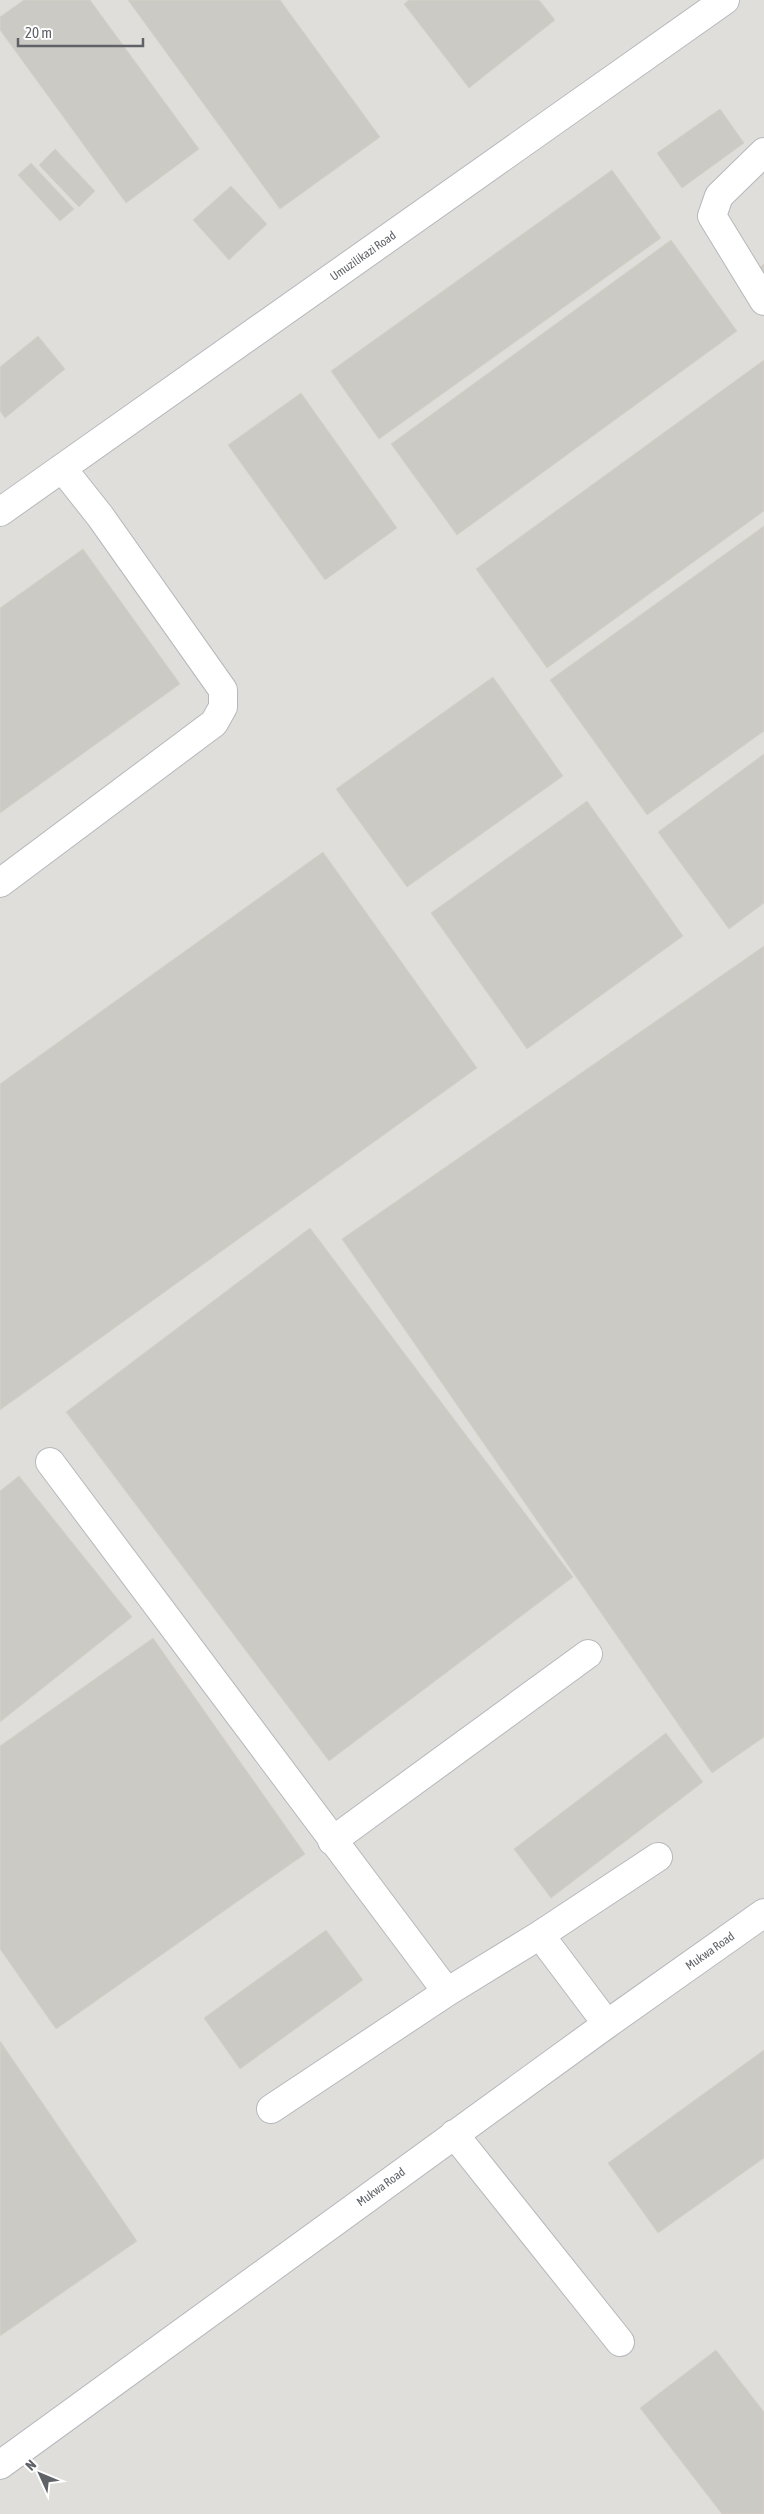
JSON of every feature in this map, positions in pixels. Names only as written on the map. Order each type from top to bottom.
[{"type":"street","name":"Umuzilikazi Road","points":[[0,512],[725,0]]},
{"type":"street","points":[[764,152],[720,196],[712,216],[764,301]]},
{"type":"street","points":[[0,883],[214,723],[223,707],[223,690],[100,516],[62,468]]},
{"type":"street","points":[[50,1462],[332,1841],[447,1992]]},
{"type":"street","points":[[332,1841],[588,1654]]},
{"type":"street","points":[[271,2109],[447,1992],[540,1936],[658,1857]]},
{"type":"street","name":"Mukwa Road","points":[[0,2465],[454,2134],[764,1914]]},
{"type":"street","points":[[540,1936],[607,2024]]},
{"type":"street","points":[[454,2134],[620,2342]]},
{"type":"shaded area","points":[[0,0],[764,0],[764,2514],[0,2514]]},
{"type":"building","points":[[24,0],[90,0],[199,149],[126,203],[0,30],[0,17]]},
{"type":"building","points":[[128,0],[280,0],[380,137],[280,209]]},
{"type":"building","points":[[409,0],[539,0],[555,20],[469,88],[404,4]]},
{"type":"building","points":[[720,109],[744,143],[682,188],[657,153]]},
{"type":"building","points":[[55,149],[95,191],[79,207],[39,165]]},
{"type":"building","points":[[31,163],[74,209],[60,221],[18,175]]},
{"type":"building","points":[[612,170],[661,238],[379,439],[331,371]]},
{"type":"building","points":[[231,186],[267,224],[229,260],[193,220]]},
{"type":"building","points":[[671,240],[737,331],[457,535],[391,444]]},
{"type":"building","points":[[764,264],[764,280],[757,269]]},
{"type":"building","points":[[38,336],[65,369],[5,418],[0,411],[0,367]]},
{"type":"building","points":[[764,360],[764,511],[547,668],[476,569]]},
{"type":"building","points":[[301,393],[397,528],[325,580],[228,445]]},
{"type":"building","points":[[764,526],[764,731],[647,815],[550,680]]},
{"type":"building","points":[[83,549],[180,684],[0,813],[0,608]]},
{"type":"building","points":[[493,677],[563,776],[407,887],[336,789]]},
{"type":"building","points":[[764,754],[764,903],[729,929],[658,832]]},
{"type":"building","points":[[587,801],[683,936],[527,1049],[431,913]]},
{"type":"building","points":[[323,852],[477,1068],[0,1410],[0,1084]]},
{"type":"building","points":[[764,946],[764,1737],[712,1773],[342,1239]]},
{"type":"building","points":[[310,1228],[573,1577],[329,1761],[66,1412]]},
{"type":"building","points":[[19,1476],[132,1617],[0,1722],[0,1491]]},
{"type":"building","points":[[153,1638],[305,1854],[56,2029],[0,1949],[0,1746]]},
{"type":"building","points":[[666,1733],[703,1782],[551,1898],[514,1849]]},
{"type":"building","points":[[326,1930],[363,1980],[240,2069],[204,2018]]},
{"type":"building","points":[[0,2041],[137,2241],[0,2336]]},
{"type":"building","points":[[764,2050],[764,2158],[658,2233],[608,2163]]},
{"type":"building","points":[[716,2350],[764,2412],[764,2514],[722,2514],[640,2408]]}]
